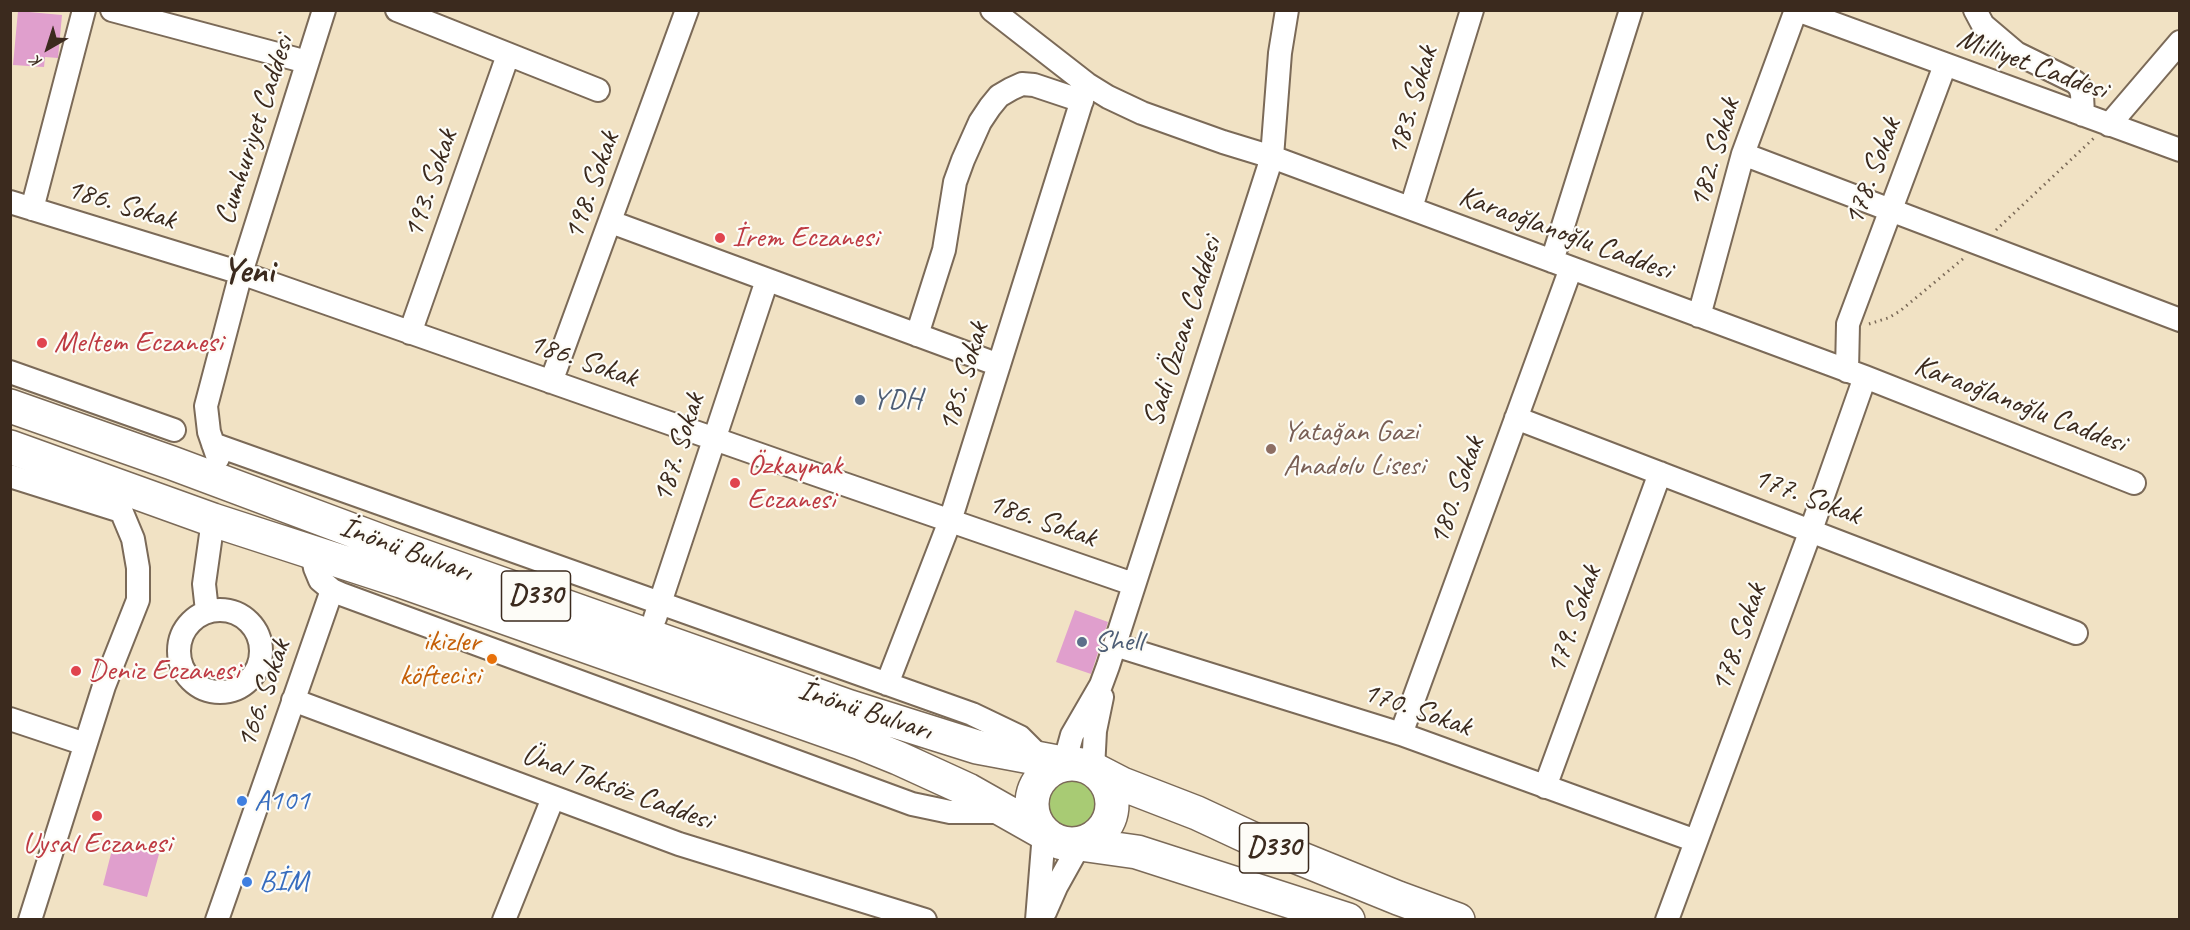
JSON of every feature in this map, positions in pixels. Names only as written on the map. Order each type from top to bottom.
[{"type":"highway","name":"İnönü Bulvarı","points":[[10,406],[892,721],[978,747],[1068,765],[1122,784],[1197,813],[1255,840],[1398,898],[1458,920]]},
{"type":"highway","name":"İnönü Bulvarı","points":[[10,447],[115,497],[213,520],[312,552],[861,743],[933,773],[1010,812],[1044,833]]},
{"type":"highway","points":[[1068,765],[1102,777],[1109,787],[1112,799],[1112,811],[1108,823],[1092,840],[1080,844],[1055,841],[1036,823],[1032,810],[1032,797],[1036,785],[1044,775],[1055,768],[1068,765]]},
{"type":"highway","name":"D330","points":[[1080,844],[1137,852],[1348,920]]},
{"type":"street","points":[[21,205],[84,10]]},
{"type":"street","points":[[112,10],[307,62]]},
{"type":"street","name":"Cumhuriyet Caddesi","points":[[239,489],[224,468],[213,444],[206,406],[241,273],[324,10]]},
{"type":"street","points":[[398,10],[598,90]]},
{"type":"street","name":"198. Sokak","points":[[551,382],[687,10]]},
{"type":"street","name":"Karaoğlanoğlu Caddesi","points":[[992,10],[1084,92],[1108,97],[1142,113],[1272,157],[1699,315],[2134,483]]},
{"type":"street","name":"Sadi Özcan Caddesi","points":[[1068,765],[1095,731],[1114,645],[1272,157],[1280,53],[1287,10]]},
{"type":"street","name":"183. Sokak","points":[[1411,208],[1472,10]]},
{"type":"street","name":"180. Sokak","points":[[1401,734],[1516,418],[1561,265],[1631,10]]},
{"type":"street","name":"Milliyet Caddesi","points":[[1796,10],[2180,150]]},
{"type":"street","name":"182. Sokak","points":[[1699,315],[1743,154],[1796,10]]},
{"type":"street","points":[[1975,10],[1983,25],[2016,53],[2075,82],[2082,94],[2083,115]]},
{"type":"street","points":[[2109,124],[2180,42]]},
{"type":"street","name":"193. Sokak","points":[[411,333],[508,55]]},
{"type":"street","name":"178. Sokak","points":[[1667,920],[1811,530],[1856,374],[1848,324],[1946,65]]},
{"type":"street","points":[[917,335],[944,250],[955,182],[963,160],[990,107],[999,96],[1022,84],[1084,92]]},
{"type":"street","name":"185. Sokak","points":[[887,684],[950,521],[1084,92]]},
{"type":"street","points":[[1743,154],[2180,320]]},
{"type":"street","name":"186. Sokak","points":[[21,205],[241,273],[1133,584]]},
{"type":"street","points":[[611,222],[999,365]]},
{"type":"street","name":"187. Sokak","points":[[649,636],[767,280]]},
{"type":"street","points":[[10,372],[174,430]]},
{"type":"street","points":[[118,444],[153,438],[174,430],[206,406]]},
{"type":"street","name":"177. Sokak","points":[[1516,418],[2076,633]]},
{"type":"street","name":"İnönü Bulvarı","points":[[213,444],[659,605],[972,714],[1007,729],[1068,765]]},
{"type":"street","name":"179. Sokak","points":[[1545,787],[1660,473]]},
{"type":"street","name":"İnönü Bulvarı","points":[[10,476],[115,497]]},
{"type":"street","points":[[30,920],[104,686],[138,600],[138,568],[133,539],[115,497]]},
{"type":"street","points":[[207,611],[204,584],[213,520]]},
{"type":"street","name":"İnönü Bulvarı","points":[[312,552],[316,574],[332,590],[912,804],[950,812],[1010,812]]},
{"type":"street","name":"166. Sokak","points":[[217,920],[332,590]]},
{"type":"street","name":"170. Sokak","points":[[1114,645],[1401,734],[1696,841]]},
{"type":"street","name":"Ünal Toksöz Caddesi","points":[[293,700],[679,844],[925,920]]},
{"type":"street","points":[[10,719],[85,744]]},
{"type":"street","points":[[504,920],[553,798]]},
{"type":"street","points":[[1036,920],[1044,833]]},
{"type":"street","points":[[1042,920],[1056,887],[1080,844]]},
{"type":"path","points":[[1848,324],[1865,325],[1877,322],[1900,311],[1981,244],[2052,180],[2109,124]]},
{"type":"green space","points":[[1072,780],[1089,787],[1096,804],[1089,821],[1072,828],[1055,821],[1048,804],[1055,787]]},
{"type":"building","points":[[18,11],[62,15],[58,58],[45,57],[44,67],[13,65]]},
{"type":"building","points":[[1075,610],[1108,622],[1091,674],[1056,662]]},
{"type":"building","points":[[114,842],[159,854],[147,897],[103,885]]},
{"type":"place","name":"İrem Eczanesi","points":[[720,238]]},
{"type":"place","name":"Meltem Eczanesi","points":[[42,343]]},
{"type":"place","name":"YDH","points":[[860,400]]},
{"type":"place","name":"Yatağan Gazi Anadolu Lisesi","points":[[1271,449]]},
{"type":"place","name":"Özkaynak Eczanesi","points":[[735,483]]},
{"type":"place","name":"Shell","points":[[1082,642]]},
{"type":"place","name":"ikizler köftecisi","points":[[492,659]]},
{"type":"place","name":"Deniz Eczanesi","points":[[76,671]]},
{"type":"place","name":"A101","points":[[242,801]]},
{"type":"place","name":"Uysal Eczanesi","points":[[97,816]]},
{"type":"place","name":"BİM","points":[[247,882]]},
{"type":"district","name":"Yeni","points":[[248,273]]}]
